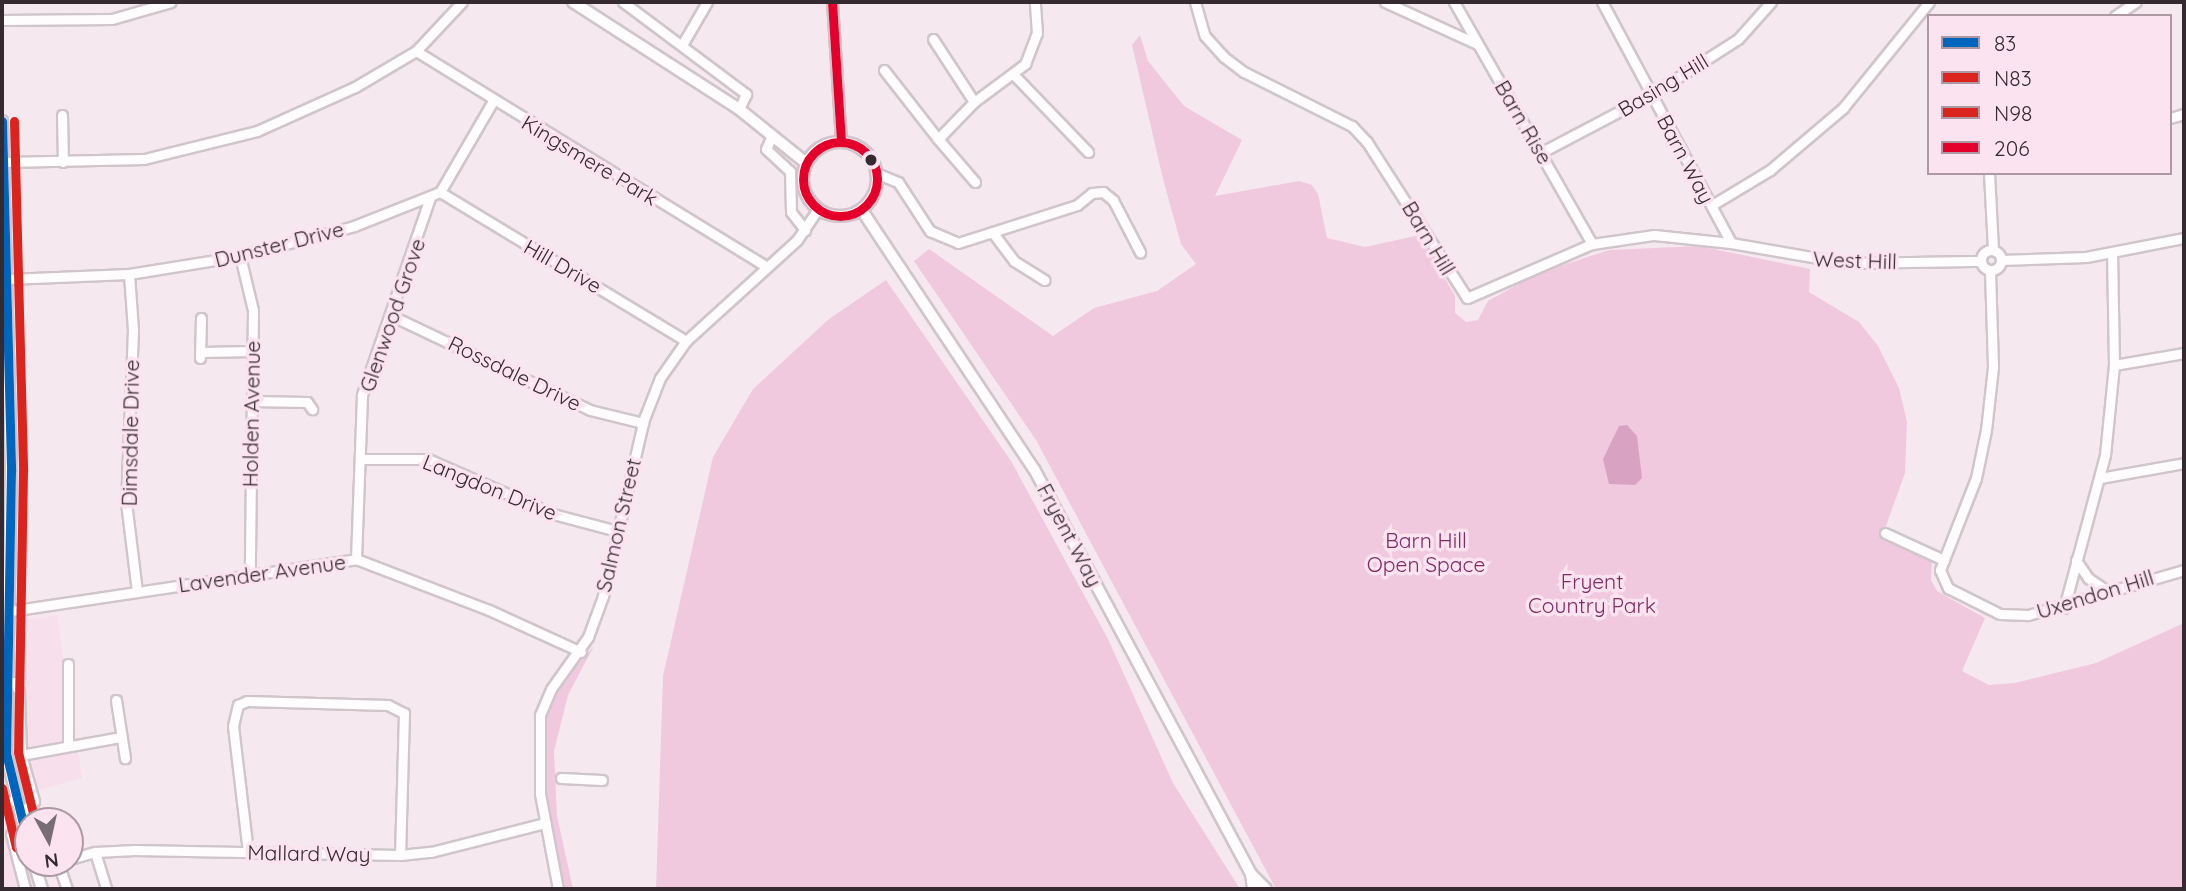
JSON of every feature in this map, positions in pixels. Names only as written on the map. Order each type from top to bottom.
[{"type":"main road","points":[[573,2],[739,109],[805,162]]},
{"type":"main road","points":[[2,121],[8,279],[6,346],[10,611],[6,753],[17,807]]},
{"type":"main road","points":[[841,141],[854,144],[874,161],[878,174],[863,212],[817,210],[803,172],[805,162],[841,141]]},
{"type":"main road","name":"Fryent Way","points":[[863,212],[1034,469],[1251,874],[1266,889]]},
{"type":"main road","name":"Fryent Way","points":[[1251,874],[1253,889]]},
{"type":"street","points":[[2,20],[112,19],[171,2]]},
{"type":"street","points":[[5,162],[144,159],[257,131],[355,87],[416,51],[462,2]]},
{"type":"street","points":[[622,2],[746,94],[739,109]]},
{"type":"street","points":[[682,45],[707,2]]},
{"type":"street","points":[[832,2],[841,141]]},
{"type":"street","points":[[938,139],[974,102],[1014,75],[1032,52],[1035,2]]},
{"type":"street","name":"Barn Hill","points":[[1195,2],[1205,36],[1224,57],[1244,72],[1352,126],[1367,142],[1467,298],[1592,244],[1654,235],[1731,243]]},
{"type":"street","points":[[1385,2],[1479,44]]},
{"type":"street","name":"Barn Rise","points":[[1454,2],[1542,152],[1592,244]]},
{"type":"street","name":"Barn Way","points":[[1602,2],[1731,243]]},
{"type":"street","name":"Basing Hill","points":[[1542,152],[1651,94],[1738,39],[1771,2]]},
{"type":"street","points":[[1712,205],[1770,170],[1843,108],[1928,2]]},
{"type":"street","points":[[2118,14],[2136,2]]},
{"type":"street","points":[[933,39],[974,102]]},
{"type":"street","name":"Kingsmere Park","points":[[416,51],[493,101],[767,267]]},
{"type":"street","points":[[884,70],[975,182]]},
{"type":"street","points":[[1014,75],[1088,152]]},
{"type":"street","points":[[440,192],[493,101]]},
{"type":"street","points":[[62,115],[63,162]]},
{"type":"street","points":[[772,136],[766,149],[790,171],[791,212],[805,230]]},
{"type":"street","points":[[878,174],[898,182],[930,231],[958,243],[1077,205],[1092,193],[1102,192],[1113,200],[1140,252]]},
{"type":"street","points":[[1989,175],[1993,250],[2002,260]]},
{"type":"street","name":"Dunster Drive","points":[[8,279],[129,274],[240,256],[354,226],[440,192]]},
{"type":"street","name":"Hill Drive","points":[[440,192],[686,341]]},
{"type":"street","name":"Glenwood Grove","points":[[356,559],[362,459],[362,395],[430,197]]},
{"type":"street","name":"Salmon Street","points":[[558,889],[545,823],[537,753],[540,715],[551,689],[581,652],[603,596],[643,423],[660,378],[686,341],[805,230],[817,210]]},
{"type":"street","points":[[993,233],[1014,261],[1044,280]]},
{"type":"street","points":[[1990,271],[2002,260],[2112,253],[2184,238]]},
{"type":"street","name":"West Hill","points":[[1731,243],[1847,263],[1981,261]]},
{"type":"street","points":[[1885,533],[1942,565],[1976,478],[1986,430],[1993,367],[1990,271],[1981,261],[1993,250]]},
{"type":"street","points":[[2064,608],[2100,478],[2114,365],[2112,253]]},
{"type":"street","name":"Holden Avenue","points":[[240,256],[253,310],[250,573]]},
{"type":"street","name":"Dimsdale Drive","points":[[129,274],[133,330],[126,502],[137,591]]},
{"type":"street","name":"Rossdale Drive","points":[[390,315],[590,410],[643,423]]},
{"type":"street","points":[[201,318],[201,355],[252,351]]},
{"type":"street","points":[[2114,365],[2184,353]]},
{"type":"street","points":[[251,401],[306,402],[312,409]]},
{"type":"street","name":"Langdon Drive","points":[[362,459],[428,459],[553,514],[617,531]]},
{"type":"street","points":[[2100,478],[2184,463]]},
{"type":"street","name":"Lavender Avenue","points":[[10,611],[356,559],[489,610],[581,652]]},
{"type":"street","points":[[2076,560],[2088,578],[2109,593]]},
{"type":"street","name":"Uxendon Hill","points":[[1942,565],[1942,579],[1958,596],[2000,614],[2028,615],[2064,608],[2184,570]]},
{"type":"street","points":[[68,664],[68,746]]},
{"type":"street","points":[[7,682],[14,682],[19,691],[21,755],[34,801],[28,807]]},
{"type":"street","points":[[116,700],[125,758]]},
{"type":"street","points":[[248,852],[233,713],[238,705],[260,701],[388,705],[404,713],[400,855]]},
{"type":"street","points":[[21,755],[121,737]]},
{"type":"street","points":[[561,778],[603,780]]},
{"type":"street","points":[[2,803],[14,800]]},
{"type":"street","name":"Mallard Way","points":[[84,855],[94,852],[248,852],[400,855],[431,852],[545,823]]},
{"type":"street","points":[[11,834],[25,889]]},
{"type":"street","points":[[94,852],[106,889]]},
{"type":"shaded area","points":[[1627,425],[1637,436],[1642,478],[1635,485],[1609,484],[1603,459],[1619,426]]},
{"type":"shaded area","points":[[57,615],[82,778],[25,794],[26,807],[14,807],[14,877],[37,877],[39,889],[2,889],[2,662],[15,663],[17,621]]},
{"type":"green space","name":"Fryent Country Park","points":[[1140,35],[1148,61],[1184,106],[1242,140],[1215,196],[1299,181],[1312,185],[1318,194],[1327,238],[1365,247],[1420,235],[1455,296],[1455,313],[1466,322],[1478,320],[1488,301],[1536,274],[1609,250],[1699,246],[1810,269],[1809,292],[1859,322],[1878,346],[1899,388],[1907,422],[1905,473],[1882,537],[1932,561],[1931,580],[1937,591],[1985,618],[1962,671],[1989,685],[2015,683],[2096,663],[2184,623],[2184,889],[1276,889],[1036,440],[914,261],[929,249],[1053,336],[1094,308],[1157,291],[1196,264],[1181,244],[1163,179],[1132,45]]},
{"type":"green space","points":[[886,280],[1011,461],[1108,639],[1173,783],[1240,889],[656,889],[663,676],[713,457],[753,389],[829,319]]},
{"type":"green space","points":[[594,646],[568,695],[554,751],[557,816],[573,889],[563,889],[549,824],[542,729],[562,682]]},
{"type":"transit line","name":"206","points":[[832,2],[841,141]]},
{"type":"transit line","name":"83","points":[[2,121],[11,471],[6,753],[19,807]]},
{"type":"transit line","name":"N98","points":[[14,121],[23,471],[18,752],[32,807]]},
{"type":"transit line","name":"206","points":[[840,142],[854,145],[866,153],[874,165],[877,179],[874,193],[866,205],[854,213],[840,216],[826,213],[814,205],[806,193],[803,179],[806,165],[814,153],[826,145],[840,142]]},
{"type":"transit line","name":"N83","points":[[2,788],[14,839]]},
{"type":"park label","name":"Barn Hill Open Space","points":[[1426,552]]}]
